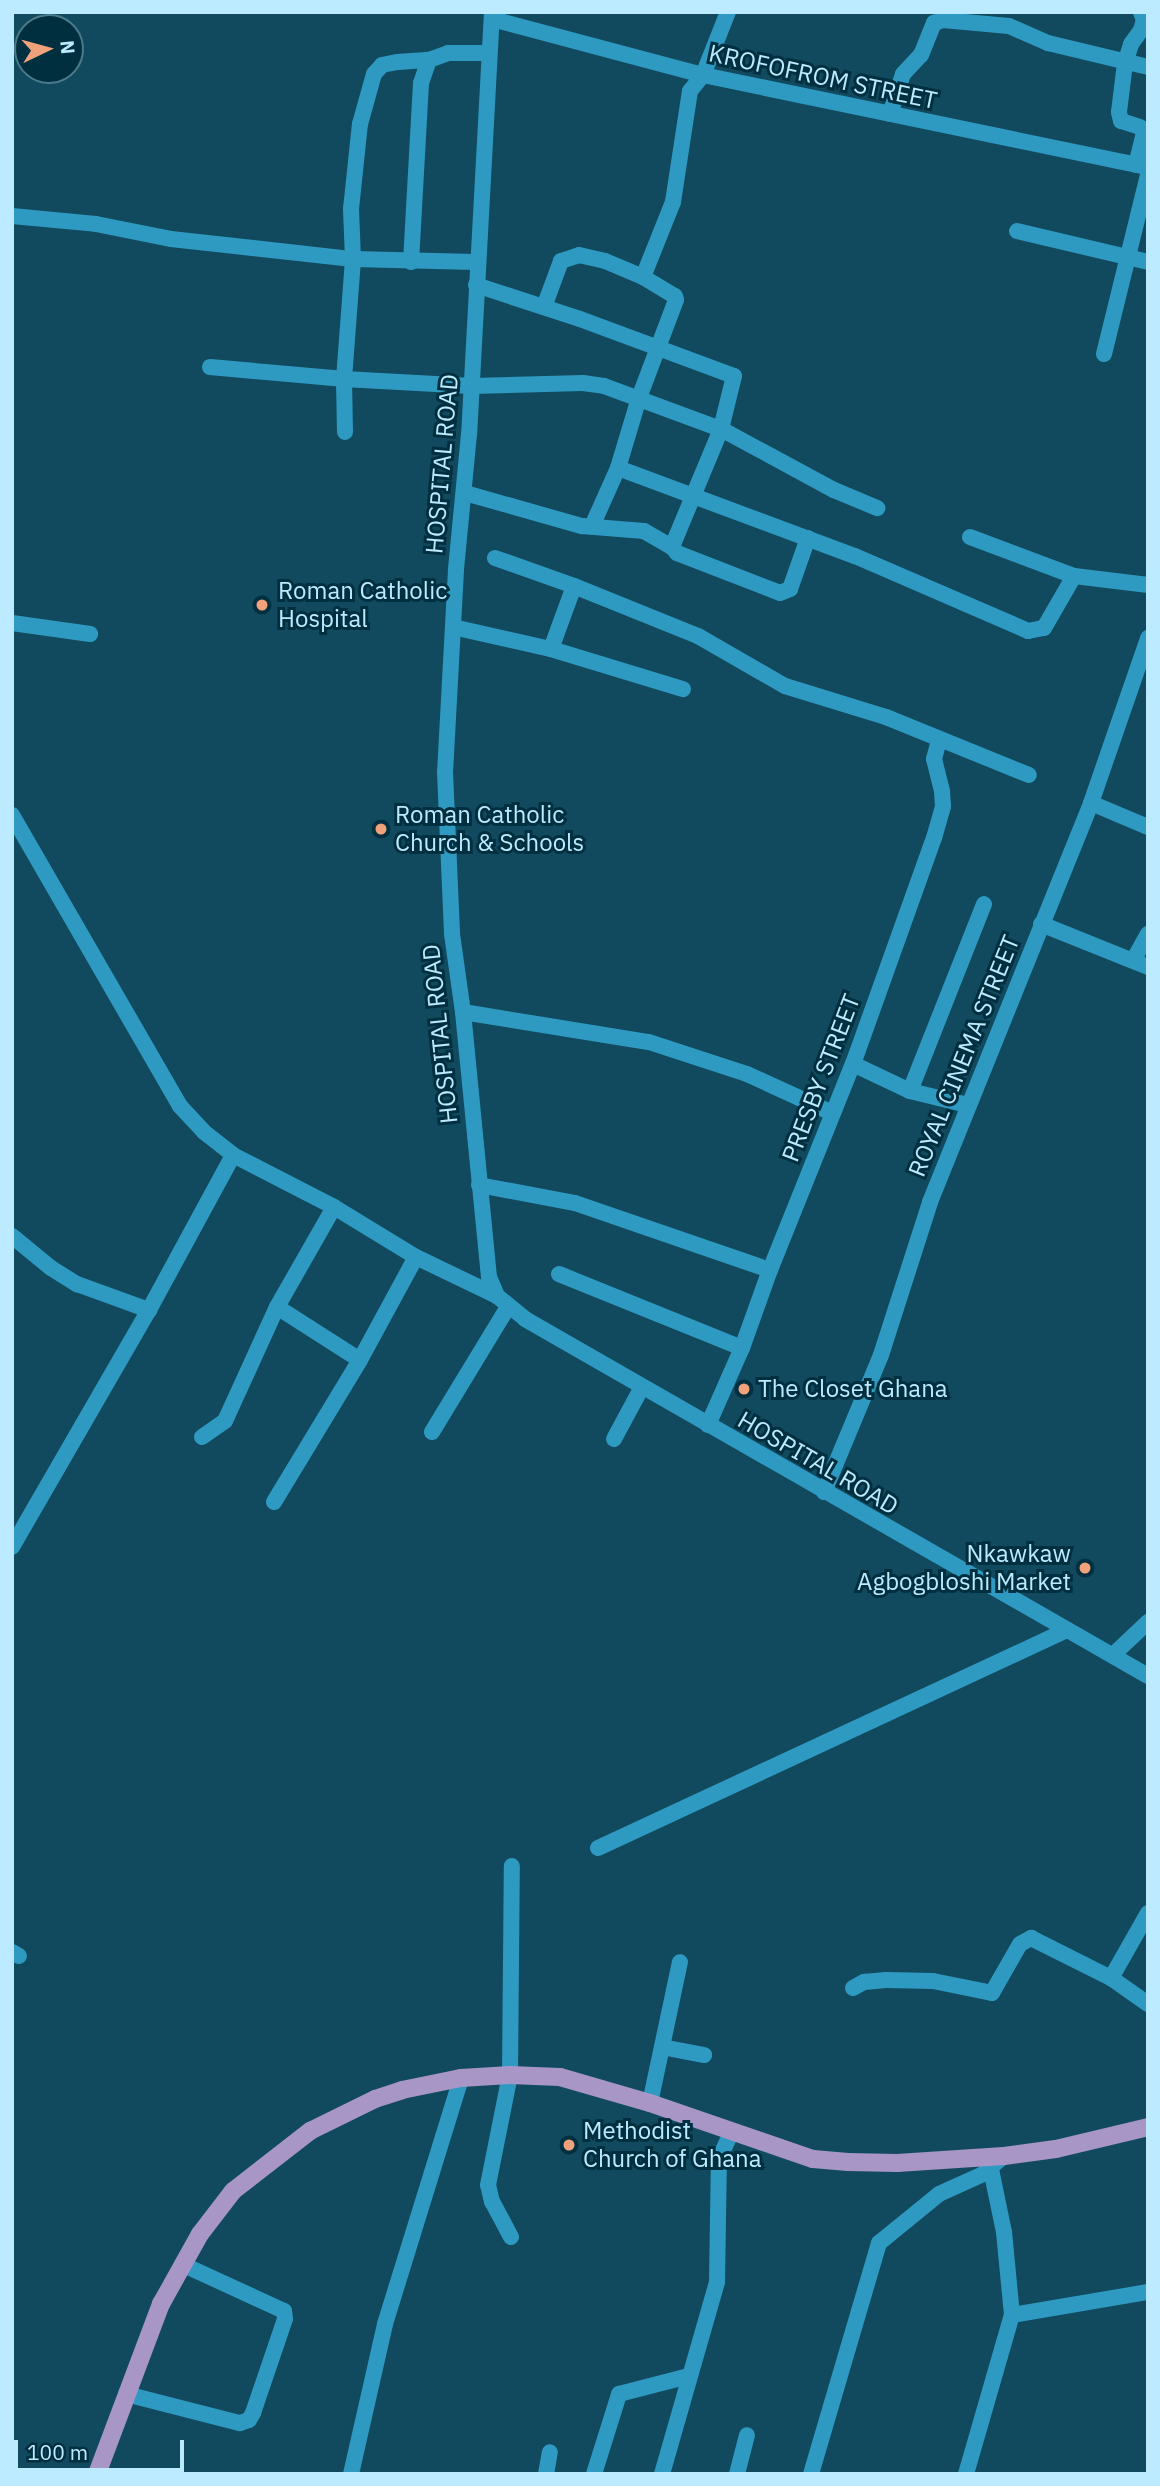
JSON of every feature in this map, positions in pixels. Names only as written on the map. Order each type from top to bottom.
[{"type":"main road","points":[[97,2474],[161,2304],[200,2234],[233,2191],[310,2131],[375,2099],[402,2090],[461,2078],[510,2075],[560,2077],[650,2103],[813,2159],[848,2162],[897,2163],[1004,2156],[1056,2149],[1144,2129]]},
{"type":"street","points":[[643,277],[675,193],[690,91],[703,75],[728,12]]},
{"type":"street","points":[[1104,354],[1129,257],[1144,169],[1144,132],[1140,127],[1121,121],[1119,112],[1125,63],[1131,44],[1141,30],[1144,20],[1141,12]]},
{"type":"street","name":"KROFOFROM STREET","points":[[492,16],[703,75],[1144,169]]},
{"type":"street","name":"HOSPITAL ROAD","points":[[492,16],[476,262],[472,386],[453,627],[445,772],[452,934],[463,1013],[489,1277],[503,1301],[642,1387],[953,1567],[1114,1654],[1148,1676]]},
{"type":"street","points":[[890,114],[903,74],[917,62],[934,23],[938,21],[1009,26],[1048,43],[1148,67]]},
{"type":"street","points":[[345,432],[344,379],[353,260],[351,209],[360,124],[374,74],[382,65],[429,60],[447,53],[489,53]]},
{"type":"street","points":[[411,262],[421,83],[429,60]]},
{"type":"street","points":[[12,216],[96,225],[171,239],[353,260],[476,262]]},
{"type":"street","points":[[1017,231],[1148,262]]},
{"type":"street","points":[[544,307],[561,261],[579,256],[605,261],[643,277],[675,296],[676,300],[639,398],[618,468],[592,526]]},
{"type":"street","points":[[476,285],[734,376],[720,429],[691,494],[673,547]]},
{"type":"street","points":[[210,367],[344,379],[472,386],[583,383],[604,386],[720,429],[834,490],[877,508]]},
{"type":"street","points":[[618,468],[808,538],[1028,631],[1045,628],[1073,576]]},
{"type":"street","points":[[465,493],[592,526],[644,531],[673,547],[683,556],[780,593],[790,589],[808,538]]},
{"type":"street","points":[[970,537],[1073,576],[1148,585]]},
{"type":"street","points":[[495,558],[574,586],[698,636],[785,686],[886,717],[1029,775]]},
{"type":"street","points":[[551,649],[574,586]]},
{"type":"street","points":[[12,623],[90,634]]},
{"type":"street","points":[[453,627],[551,649],[683,689]]},
{"type":"street","name":"ROYAL CINEMA STREET","points":[[824,1492],[881,1355],[930,1202],[1091,803],[1148,638]]},
{"type":"street","name":"PRESBY STREET","points":[[708,1425],[742,1348],[770,1270],[853,1064],[937,827],[943,806],[934,759],[939,740]]},
{"type":"street","points":[[1091,803],[1148,827]]},
{"type":"street","points":[[12,815],[180,1106],[204,1132],[233,1155],[334,1207],[415,1257],[503,1301],[432,1432]]},
{"type":"street","points":[[910,1091],[984,904]]},
{"type":"street","points":[[1041,924],[1141,963],[1148,934]]},
{"type":"street","points":[[463,1013],[649,1042],[747,1074],[832,1113]]},
{"type":"street","points":[[853,1064],[910,1091],[968,1105]]},
{"type":"street","points":[[12,1547],[149,1310],[233,1155]]},
{"type":"street","points":[[479,1185],[575,1203],[770,1270]]},
{"type":"street","points":[[202,1437],[225,1421],[278,1307],[334,1207]]},
{"type":"street","points":[[12,1236],[51,1268],[77,1284],[149,1310]]},
{"type":"street","points":[[274,1502],[360,1360],[415,1257]]},
{"type":"street","points":[[559,1274],[742,1348]]},
{"type":"street","points":[[278,1307],[360,1360]]},
{"type":"street","points":[[614,1439],[642,1387]]},
{"type":"street","points":[[1114,1654],[1148,1622]]},
{"type":"street","points":[[598,1848],[1067,1630]]},
{"type":"street","points":[[511,2237],[492,2202],[488,2185],[510,2075],[512,1866]]},
{"type":"street","points":[[1111,1978],[1148,1913]]},
{"type":"street","points":[[853,1988],[864,1982],[886,1980],[933,1981],[992,1993],[1020,1944],[1031,1938],[1111,1978],[1148,2004]]},
{"type":"street","points":[[650,2103],[680,1962]]},
{"type":"street","points":[[662,2047],[704,2055]]},
{"type":"street","points":[[351,2474],[385,2324],[461,2078]]},
{"type":"street","points":[[662,2474],[717,2282],[719,2159],[732,2131]]},
{"type":"street","points":[[811,2474],[879,2243],[939,2194],[990,2169],[1004,2156]]},
{"type":"street","points":[[966,2474],[1012,2315],[1004,2232],[990,2169]]},
{"type":"street","points":[[126,2394],[240,2423],[249,2420],[253,2413],[285,2319],[284,2311],[182,2264]]},
{"type":"street","points":[[1012,2315],[1148,2292]]},
{"type":"street","points":[[594,2474],[619,2394],[689,2376]]},
{"type":"street","points":[[737,2474],[747,2435]]},
{"type":"street","points":[[546,2474],[550,2452]]},
{"type":"place","name":"Roman Catholic Hospital","points":[[262,605]]},
{"type":"place","name":"Roman Catholic Church & Schools","points":[[381,829]]},
{"type":"place","name":"The Closet Ghana","points":[[744,1389]]},
{"type":"place","name":"Nkawkaw Agbogbloshi Market","points":[[1085,1568]]},
{"type":"place","name":"Methodist Church of Ghana","points":[[569,2145]]}]
